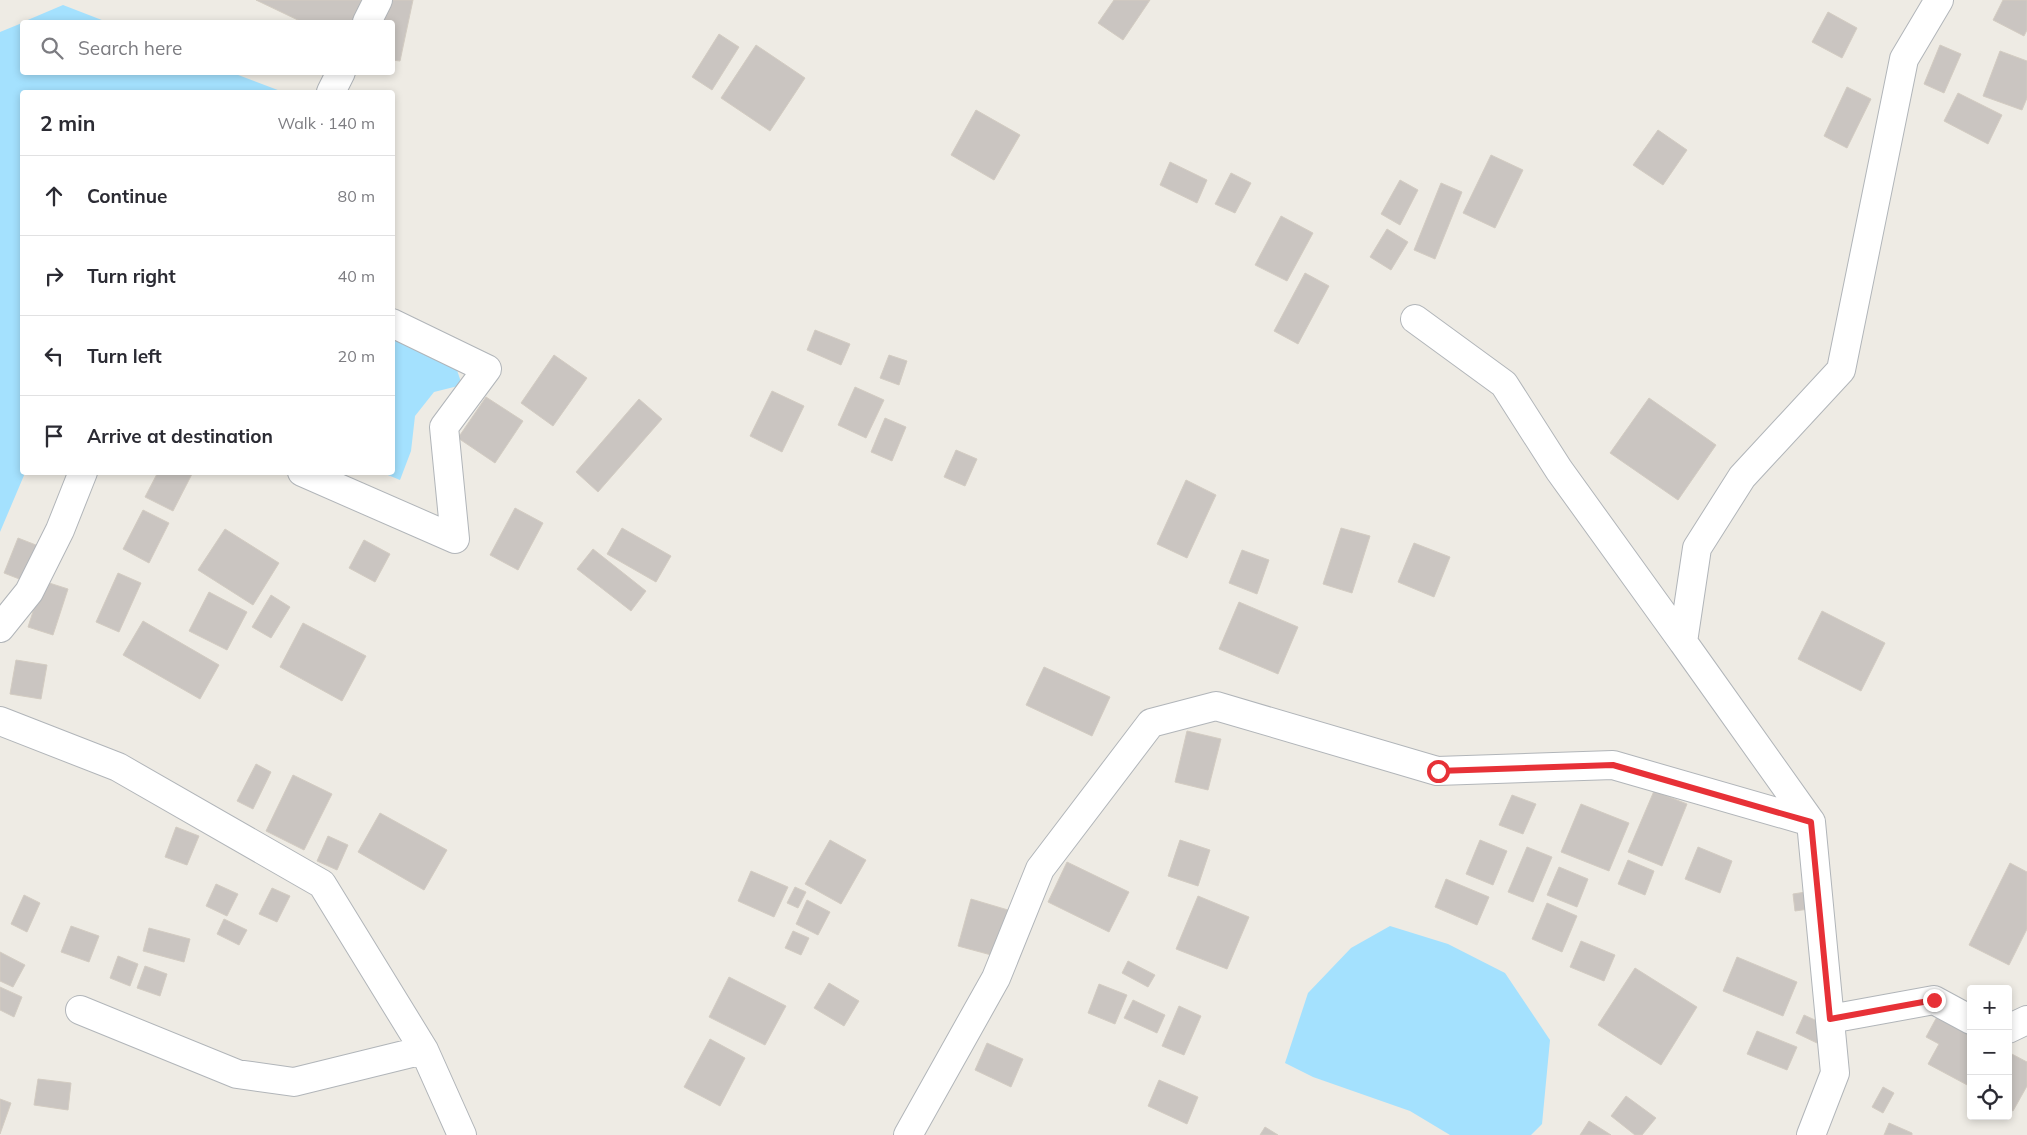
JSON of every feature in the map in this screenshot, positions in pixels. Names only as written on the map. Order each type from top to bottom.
[{"type":"street","points":[[368,20],[378,0]]},
{"type":"street","points":[[1684,642],[1697,548],[1742,477],[1841,370],[1904,59],[1938,0]]},
{"type":"street","points":[[332,90],[340,75]]},
{"type":"street","points":[[1415,319],[1504,384],[1560,470],[1811,822],[1835,1073],[1811,1135]]},
{"type":"street","points":[[309,475],[456,539],[444,427],[486,369],[395,324]]},
{"type":"street","points":[[0,628],[30,592],[60,530],[82,475]]},
{"type":"street","points":[[908,1135],[996,978],[1040,869],[1151,723],[1216,706],[1438,771],[1613,765],[1811,822]]},
{"type":"street","points":[[0,721],[118,767],[322,884],[424,1050],[461,1135]]},
{"type":"street","points":[[1830,1019],[1934,1000],[1967,1018]]},
{"type":"street","points":[[80,1010],[237,1074],[294,1082],[424,1050]]},
{"type":"street","points":[[2012,1027],[2027,1020]]},
{"type":"water","points":[[63,5],[102,20],[28,20]]},
{"type":"water","points":[[20,24],[20,75],[238,75],[278,90],[20,90],[20,475],[24,475],[0,532],[0,32]]},
{"type":"water","points":[[395,332],[453,358],[462,385],[434,392],[415,416],[411,451],[400,480],[388,475],[395,475]]},
{"type":"water","points":[[1390,926],[1448,944],[1505,973],[1550,1040],[1542,1124],[1531,1135],[1450,1135],[1410,1111],[1313,1077],[1285,1063],[1308,993],[1351,948]]},
{"type":"building","points":[[256,0],[362,0],[370,4],[362,20],[298,20]]},
{"type":"building","points":[[385,0],[413,0],[400,61],[395,60],[395,20],[381,20]]},
{"type":"building","points":[[1114,0],[1150,0],[1123,40],[1098,23]]},
{"type":"building","points":[[2003,0],[2027,0],[2027,30],[2024,36],[1993,20]]},
{"type":"building","points":[[1828,12],[1857,28],[1842,58],[1812,42]]},
{"type":"building","points":[[719,34],[739,47],[712,90],[692,77]]},
{"type":"building","points":[[756,45],[805,78],[770,131],[721,98]]},
{"type":"building","points":[[1940,45],[1961,54],[1944,93],[1924,84]]},
{"type":"building","points":[[2000,51],[2027,61],[2027,98],[2022,110],[1983,96]]},
{"type":"building","points":[[1847,87],[1871,99],[1847,148],[1824,136]]},
{"type":"building","points":[[1958,93],[2002,115],[1988,144],[1944,121]]},
{"type":"building","points":[[976,110],[1020,135],[994,180],[951,155]]},
{"type":"building","points":[[1658,130],[1687,150],[1663,185],[1633,165]]},
{"type":"building","points":[[1491,155],[1523,170],[1495,228],[1463,213]]},
{"type":"building","points":[[1170,162],[1207,180],[1197,203],[1160,185]]},
{"type":"building","points":[[1231,173],[1251,183],[1235,213],[1215,204]]},
{"type":"building","points":[[1400,180],[1418,190],[1400,225],[1381,214]]},
{"type":"building","points":[[1441,183],[1462,192],[1435,259],[1414,250]]},
{"type":"building","points":[[1281,216],[1313,233],[1287,281],[1255,265]]},
{"type":"building","points":[[1387,229],[1408,242],[1391,270],[1370,257]]},
{"type":"building","points":[[1305,273],[1329,286],[1298,344],[1274,331]]},
{"type":"building","points":[[815,330],[850,344],[841,365],[807,350]]},
{"type":"building","points":[[554,355],[587,378],[553,426],[521,403]]},
{"type":"building","points":[[889,355],[907,361],[899,385],[880,378]]},
{"type":"building","points":[[855,387],[884,400],[866,438],[838,425]]},
{"type":"building","points":[[772,391],[804,406],[782,452],[750,436]]},
{"type":"building","points":[[486,397],[523,421],[495,463],[458,438]]},
{"type":"building","points":[[1649,398],[1716,445],[1678,500],[1610,453]]},
{"type":"building","points":[[639,399],[662,419],[598,492],[576,472]]},
{"type":"building","points":[[885,418],[906,427],[892,461],[871,452]]},
{"type":"building","points":[[956,450],[977,459],[965,486],[944,477]]},
{"type":"building","points":[[156,475],[191,475],[173,511],[145,497]]},
{"type":"building","points":[[1186,480],[1216,495],[1187,558],[1157,544]]},
{"type":"building","points":[[515,508],[543,523],[518,570],[490,555]]},
{"type":"building","points":[[143,510],[169,523],[149,563],[123,549]]},
{"type":"building","points":[[622,528],[671,556],[656,582],[607,554]]},
{"type":"building","points":[[1341,528],[1370,536],[1352,593],[1323,584]]},
{"type":"building","points":[[225,529],[279,563],[253,605],[198,570]]},
{"type":"building","points":[[18,538],[41,547],[27,582],[4,573]]},
{"type":"building","points":[[364,540],[390,554],[375,582],[349,568]]},
{"type":"building","points":[[1414,543],[1450,557],[1434,597],[1398,582]]},
{"type":"building","points":[[593,549],[646,591],[631,611],[577,569]]},
{"type":"building","points":[[1242,550],[1269,560],[1257,594],[1229,583]]},
{"type":"building","points":[[118,573],[141,583],[119,632],[96,622]]},
{"type":"building","points":[[43,581],[68,589],[53,635],[28,627]]},
{"type":"building","points":[[209,592],[247,612],[227,650],[189,631]]},
{"type":"building","points":[[271,595],[290,607],[271,638],[252,627]]},
{"type":"building","points":[[1239,602],[1298,627],[1278,674],[1219,649]]},
{"type":"building","points":[[1822,611],[1885,643],[1861,691],[1798,659]]},
{"type":"building","points":[[143,621],[219,665],[200,699],[123,655]]},
{"type":"building","points":[[303,623],[366,656],[342,701],[280,667]]},
{"type":"building","points":[[16,660],[47,665],[41,699],[10,694]]},
{"type":"building","points":[[1044,667],[1110,697],[1092,736],[1026,705]]},
{"type":"building","points":[[1187,731],[1221,739],[1208,790],[1175,782]]},
{"type":"building","points":[[256,764],[271,772],[253,809],[237,801]]},
{"type":"building","points":[[293,775],[332,794],[304,850],[266,831]]},
{"type":"building","points":[[1654,791],[1687,804],[1662,866],[1628,852]]},
{"type":"building","points":[[1512,795],[1536,804],[1523,834],[1499,825]]},
{"type":"building","points":[[1581,804],[1629,823],[1609,871],[1561,852]]},
{"type":"building","points":[[380,813],[447,850],[424,890],[358,852]]},
{"type":"building","points":[[176,827],[199,836],[187,865],[165,857]]},
{"type":"building","points":[[328,836],[348,845],[337,870],[317,861]]},
{"type":"building","points":[[830,840],[866,860],[841,904],[805,884]]},
{"type":"building","points":[[1180,840],[1210,850],[1198,886],[1168,876]]},
{"type":"building","points":[[1480,840],[1507,851],[1493,885],[1466,874]]},
{"type":"building","points":[[1527,847],[1552,857],[1533,902],[1508,892]]},
{"type":"building","points":[[1698,847],[1732,861],[1720,893],[1685,879]]},
{"type":"building","points":[[1628,860],[1654,871],[1645,895],[1618,884]]},
{"type":"building","points":[[1067,862],[1129,892],[1109,932],[1048,902]]},
{"type":"building","points":[[2010,863],[2027,872],[2027,929],[2009,965],[1969,945]]},
{"type":"building","points":[[1559,867],[1588,879],[1577,907],[1547,895]]},
{"type":"building","points":[[751,871],[788,887],[774,917],[738,901]]},
{"type":"building","points":[[1446,879],[1489,897],[1477,925],[1435,907]]},
{"type":"building","points":[[216,884],[238,894],[227,916],[206,906]]},
{"type":"building","points":[[795,887],[806,892],[798,908],[787,903]]},
{"type":"building","points":[[272,888],[290,896],[277,922],[259,914]]},
{"type":"building","points":[[1806,892],[1809,909],[1795,911],[1793,894]]},
{"type":"building","points":[[24,895],[40,903],[27,932],[11,924]]},
{"type":"building","points":[[1198,896],[1249,917],[1227,969],[1176,949]]},
{"type":"building","points":[[971,899],[1008,910],[995,956],[958,946]]},
{"type":"building","points":[[807,900],[830,912],[818,935],[796,924]]},
{"type":"building","points":[[1547,903],[1577,916],[1562,952],[1532,939]]},
{"type":"building","points":[[224,919],[247,930],[239,945],[217,934]]},
{"type":"building","points":[[71,926],[99,936],[89,962],[61,952]]},
{"type":"building","points":[[149,928],[190,939],[184,962],[143,951]]},
{"type":"building","points":[[793,931],[809,938],[801,955],[785,948]]},
{"type":"building","points":[[1581,941],[1615,955],[1604,981],[1570,967]]},
{"type":"building","points":[[0,952],[25,965],[13,987],[0,981]]},
{"type":"building","points":[[118,956],[138,964],[130,986],[110,978]]},
{"type":"building","points":[[1737,957],[1797,982],[1783,1016],[1723,991]]},
{"type":"building","points":[[1128,961],[1155,975],[1148,987],[1122,973]]},
{"type":"building","points":[[145,966],[167,974],[160,996],[137,988]]},
{"type":"building","points":[[1635,968],[1697,1007],[1661,1065],[1598,1025]]},
{"type":"building","points":[[729,977],[786,1006],[765,1045],[709,1017]]},
{"type":"building","points":[[829,983],[859,1001],[844,1026],[814,1008]]},
{"type":"building","points":[[1099,984],[1127,995],[1115,1024],[1088,1013]]},
{"type":"building","points":[[0,987],[22,997],[14,1017],[0,1010]]},
{"type":"building","points":[[1133,1000],[1165,1015],[1157,1033],[1124,1018]]},
{"type":"building","points":[[1179,1006],[1201,1016],[1184,1055],[1162,1046]]},
{"type":"building","points":[[1939,1013],[1967,1029],[1967,1085],[1928,1064],[1939,1044],[1926,1037]]},
{"type":"building","points":[[1804,1015],[1826,1025],[1817,1043],[1796,1033]]},
{"type":"building","points":[[1757,1031],[1797,1047],[1787,1070],[1747,1054]]},
{"type":"building","points":[[710,1039],[745,1058],[720,1106],[684,1087]]},
{"type":"building","points":[[987,1043],[1023,1059],[1011,1087],[975,1070]]},
{"type":"building","points":[[2012,1054],[2027,1062],[2027,1086],[2013,1111]]},
{"type":"building","points":[[38,1079],[71,1083],[68,1110],[34,1105]]},
{"type":"building","points":[[1159,1080],[1198,1097],[1187,1124],[1148,1106]]},
{"type":"building","points":[[1883,1087],[1894,1093],[1883,1113],[1872,1107]]},
{"type":"building","points":[[1626,1096],[1656,1118],[1642,1135],[1635,1135],[1611,1116]]},
{"type":"building","points":[[0,1099],[11,1103],[0,1134]]},
{"type":"building","points":[[1589,1121],[1611,1135],[1580,1135]]},
{"type":"building","points":[[1889,1123],[1912,1133],[1912,1135],[1884,1135]]},
{"type":"building","points":[[1265,1127],[1278,1135],[1260,1135]]},
{"type":"route","points":[[1438,771],[1613,765],[1811,822],[1830,1019],[1934,1000]]}]
